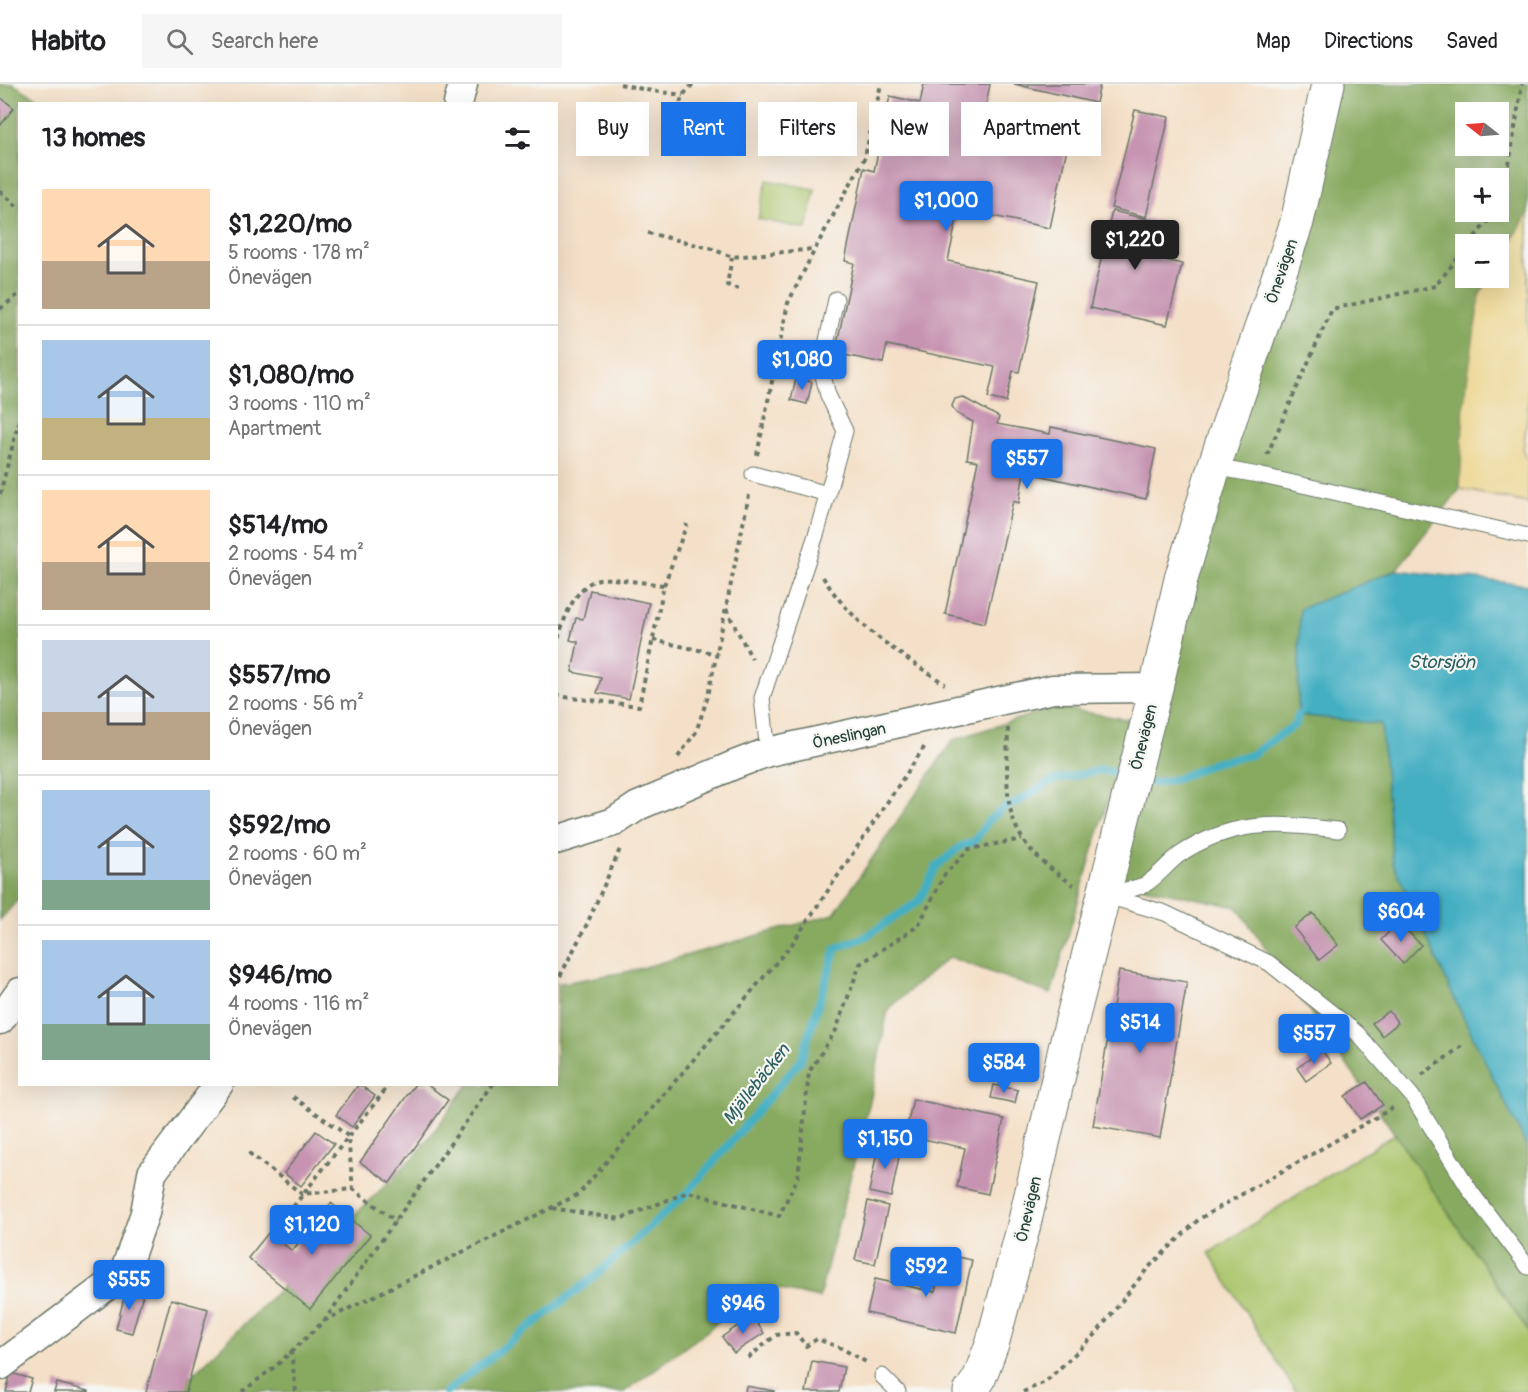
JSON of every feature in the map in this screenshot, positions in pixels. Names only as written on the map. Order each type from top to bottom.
[{"type":"street","points":[[458,102],[463,84]]},
{"type":"street","name":"Önevägen","points":[[970,1392],[979,1378],[993,1341],[1023,1229],[1066,1041],[1156,688],[1181,579],[1214,467],[1297,222],[1328,84]]},
{"type":"street","name":"Öneslingan","points":[[558,839],[614,822],[638,806],[768,752],[1053,688],[1156,688]]},
{"type":"street","points":[[0,1020],[18,995]]},
{"type":"street","points":[[0,1366],[124,1273],[145,1213],[152,1173],[217,1086]]},
{"type":"lane","points":[[768,752],[762,698],[810,555],[844,431],[828,394],[821,368],[836,299]]},
{"type":"lane","points":[[1214,467],[1528,536]]},
{"type":"lane","points":[[753,474],[828,494]]},
{"type":"lane","points":[[1104,895],[1143,885],[1180,855],[1217,835],[1253,826],[1288,824],[1338,830]]},
{"type":"lane","points":[[1104,895],[1165,913],[1269,963],[1357,1033],[1409,1092],[1471,1192],[1528,1267]]},
{"type":"lane","points":[[882,1376],[898,1392]]},
{"type":"path","points":[[620,84],[683,95]]},
{"type":"path","points":[[680,102],[683,95],[693,84]]},
{"type":"path","points":[[677,758],[696,732],[708,696],[788,303],[814,249],[865,157],[881,84]]},
{"type":"path","points":[[1508,168],[1522,84]]},
{"type":"path","points":[[0,191],[18,207]]},
{"type":"path","points":[[1476,234],[1487,222]]},
{"type":"path","points":[[648,233],[710,248],[732,257],[814,249]]},
{"type":"path","points":[[732,257],[728,285],[739,289]]},
{"type":"path","points":[[1258,475],[1332,309],[1435,285],[1455,261]]},
{"type":"path","points":[[0,309],[18,296]]},
{"type":"path","points":[[0,494],[18,425]]},
{"type":"path","points":[[558,696],[639,706],[664,585],[687,524]]},
{"type":"path","points":[[810,555],[831,590],[865,627],[897,652],[947,685],[996,700],[1010,815],[1022,839],[1036,856],[1073,884],[1104,895]]},
{"type":"path","points":[[559,628],[577,593],[600,579],[664,585]]},
{"type":"path","points":[[726,609],[766,686]]},
{"type":"path","points":[[652,640],[717,654]]},
{"type":"path","points":[[324,1321],[579,1194],[792,944],[921,751],[951,712]]},
{"type":"path","points":[[558,980],[586,924],[638,806]]},
{"type":"path","points":[[551,1208],[620,1220],[688,1192],[779,1216],[798,1177],[810,1072],[836,1030],[860,964],[918,926],[945,874],[969,849],[1022,839]]},
{"type":"path","points":[[1023,1392],[1045,1382],[1095,1335],[1147,1269],[1175,1240],[1199,1220],[1409,1092],[1462,1046]]},
{"type":"path","points":[[282,1221],[388,1086]]},
{"type":"path","points":[[242,1392],[324,1321],[492,1086]]},
{"type":"path","points":[[293,1097],[348,1136],[353,1189]]},
{"type":"path","points":[[249,1153],[302,1194],[353,1189],[396,1221]]},
{"type":"path","points":[[748,1359],[776,1335],[796,1333],[806,1346],[817,1339],[841,1348],[866,1362],[882,1376]]},
{"type":"path","points":[[291,1351],[296,1392]]},
{"type":"green space","points":[[0,84],[13,84],[44,102],[18,102],[18,899],[0,920]]},
{"type":"green space","points":[[1339,84],[1528,84],[1528,213],[1509,246],[1509,234],[1455,234],[1455,288],[1484,288],[1480,295],[1464,403],[1460,489],[1396,570],[1300,609],[1298,715],[1381,724],[1393,863],[1456,1002],[1528,1149],[1528,1331],[1395,1134],[1237,907],[1113,881],[1162,690]]},
{"type":"green space","points":[[767,180],[815,189],[807,229],[758,219]]},
{"type":"green space","points":[[1055,707],[1131,720],[1051,994],[949,957],[888,1009],[871,1097],[819,1298],[760,1285],[706,1332],[624,1392],[175,1392],[417,1154],[467,1086],[558,1086],[558,984],[631,971],[834,914],[953,740]]},
{"type":"green space","points":[[1395,1134],[1528,1331],[1528,1392],[1296,1392],[1209,1253]]},
{"type":"sand","points":[[1528,213],[1528,411],[1523,449],[1528,462],[1528,503],[1460,489],[1464,403],[1480,294],[1484,288],[1509,288],[1509,246]]},
{"type":"water","name":"Storsjön","points":[[1396,570],[1528,585],[1528,1149],[1456,1002],[1393,863],[1381,724],[1298,715],[1300,609]]},
{"type":"building","points":[[924,84],[990,84],[987,102],[961,102],[961,156],[1065,156],[1050,228],[959,209],[948,261],[1039,281],[1019,372],[1013,371],[1006,402],[988,398],[995,367],[887,345],[883,363],[835,353],[854,263],[845,261],[864,168],[874,171],[877,156],[949,156],[949,102],[920,102]]},
{"type":"building","points":[[1014,84],[1100,84],[1096,102]]},
{"type":"building","points":[[890,96],[916,102],[889,102]]},
{"type":"building","points":[[0,97],[14,108],[0,126]]},
{"type":"building","points":[[1135,110],[1169,117],[1146,217],[1111,208]]},
{"type":"building","points":[[1112,211],[1164,223],[1157,258],[1182,264],[1167,325],[1090,308]]},
{"type":"building","points":[[796,378],[812,382],[807,404],[791,400]]},
{"type":"building","points":[[962,397],[999,417],[997,424],[1050,434],[1051,427],[1156,449],[1146,499],[1024,472],[1019,503],[1013,501],[985,623],[945,614],[978,461],[967,459],[973,422],[956,413],[952,406],[955,399]]},
{"type":"building","points":[[590,590],[649,603],[629,699],[597,693],[601,678],[572,672],[578,642],[570,640],[576,618],[583,619]]},
{"type":"building","points":[[1313,913],[1338,945],[1319,960],[1294,928]]},
{"type":"building","points":[[1399,922],[1421,945],[1403,964],[1381,940]]},
{"type":"building","points":[[1119,971],[1187,982],[1160,1138],[1093,1126]]},
{"type":"building","points":[[1389,1011],[1398,1023],[1382,1036],[1372,1023]]},
{"type":"building","points":[[1322,1050],[1331,1063],[1306,1081],[1297,1068]]},
{"type":"building","points":[[1367,1082],[1383,1105],[1360,1119],[1345,1096]]},
{"type":"building","points":[[994,1085],[1018,1090],[1015,1103],[991,1098]]},
{"type":"building","points":[[358,1086],[362,1086],[375,1096],[352,1127],[336,1115]]},
{"type":"building","points":[[414,1086],[429,1086],[448,1100],[390,1183],[360,1162]]},
{"type":"building","points":[[913,1099],[1004,1119],[988,1194],[957,1187],[965,1148],[905,1135]]},
{"type":"building","points":[[316,1131],[334,1144],[301,1186],[284,1173]]},
{"type":"building","points":[[879,1142],[901,1147],[891,1197],[869,1192]]},
{"type":"building","points":[[868,1201],[888,1206],[875,1264],[855,1260]]},
{"type":"building","points":[[331,1203],[370,1235],[310,1309],[248,1258],[269,1232],[292,1251]]},
{"type":"building","points":[[943,1254],[972,1260],[956,1333],[867,1313],[875,1279],[935,1292]]},
{"type":"building","points":[[126,1290],[143,1294],[132,1333],[116,1329]]},
{"type":"building","points":[[171,1299],[208,1309],[186,1392],[146,1392]]},
{"type":"building","points":[[752,1316],[764,1333],[734,1353],[722,1337]]},
{"type":"building","points":[[812,1361],[844,1367],[839,1392],[806,1392]]},
{"type":"building","points":[[11,1373],[32,1379],[28,1392],[6,1392]]},
{"type":"building","points":[[57,1383],[89,1391],[89,1392],[54,1392]]},
{"type":"building","points":[[746,1386],[774,1391],[774,1392],[745,1392]]},
{"type":"waterway","name":"Mjällebäcken","points":[[1153,783],[1177,779],[1216,762],[1251,755],[1296,724],[1298,715]]},
{"type":"waterway","name":"Mjällebäcken","points":[[446,1392],[594,1277],[688,1192],[801,1060],[836,948],[865,937],[919,901],[936,867],[961,846],[974,842],[989,820],[1004,808],[1052,781],[1101,770],[1118,773]]}]
